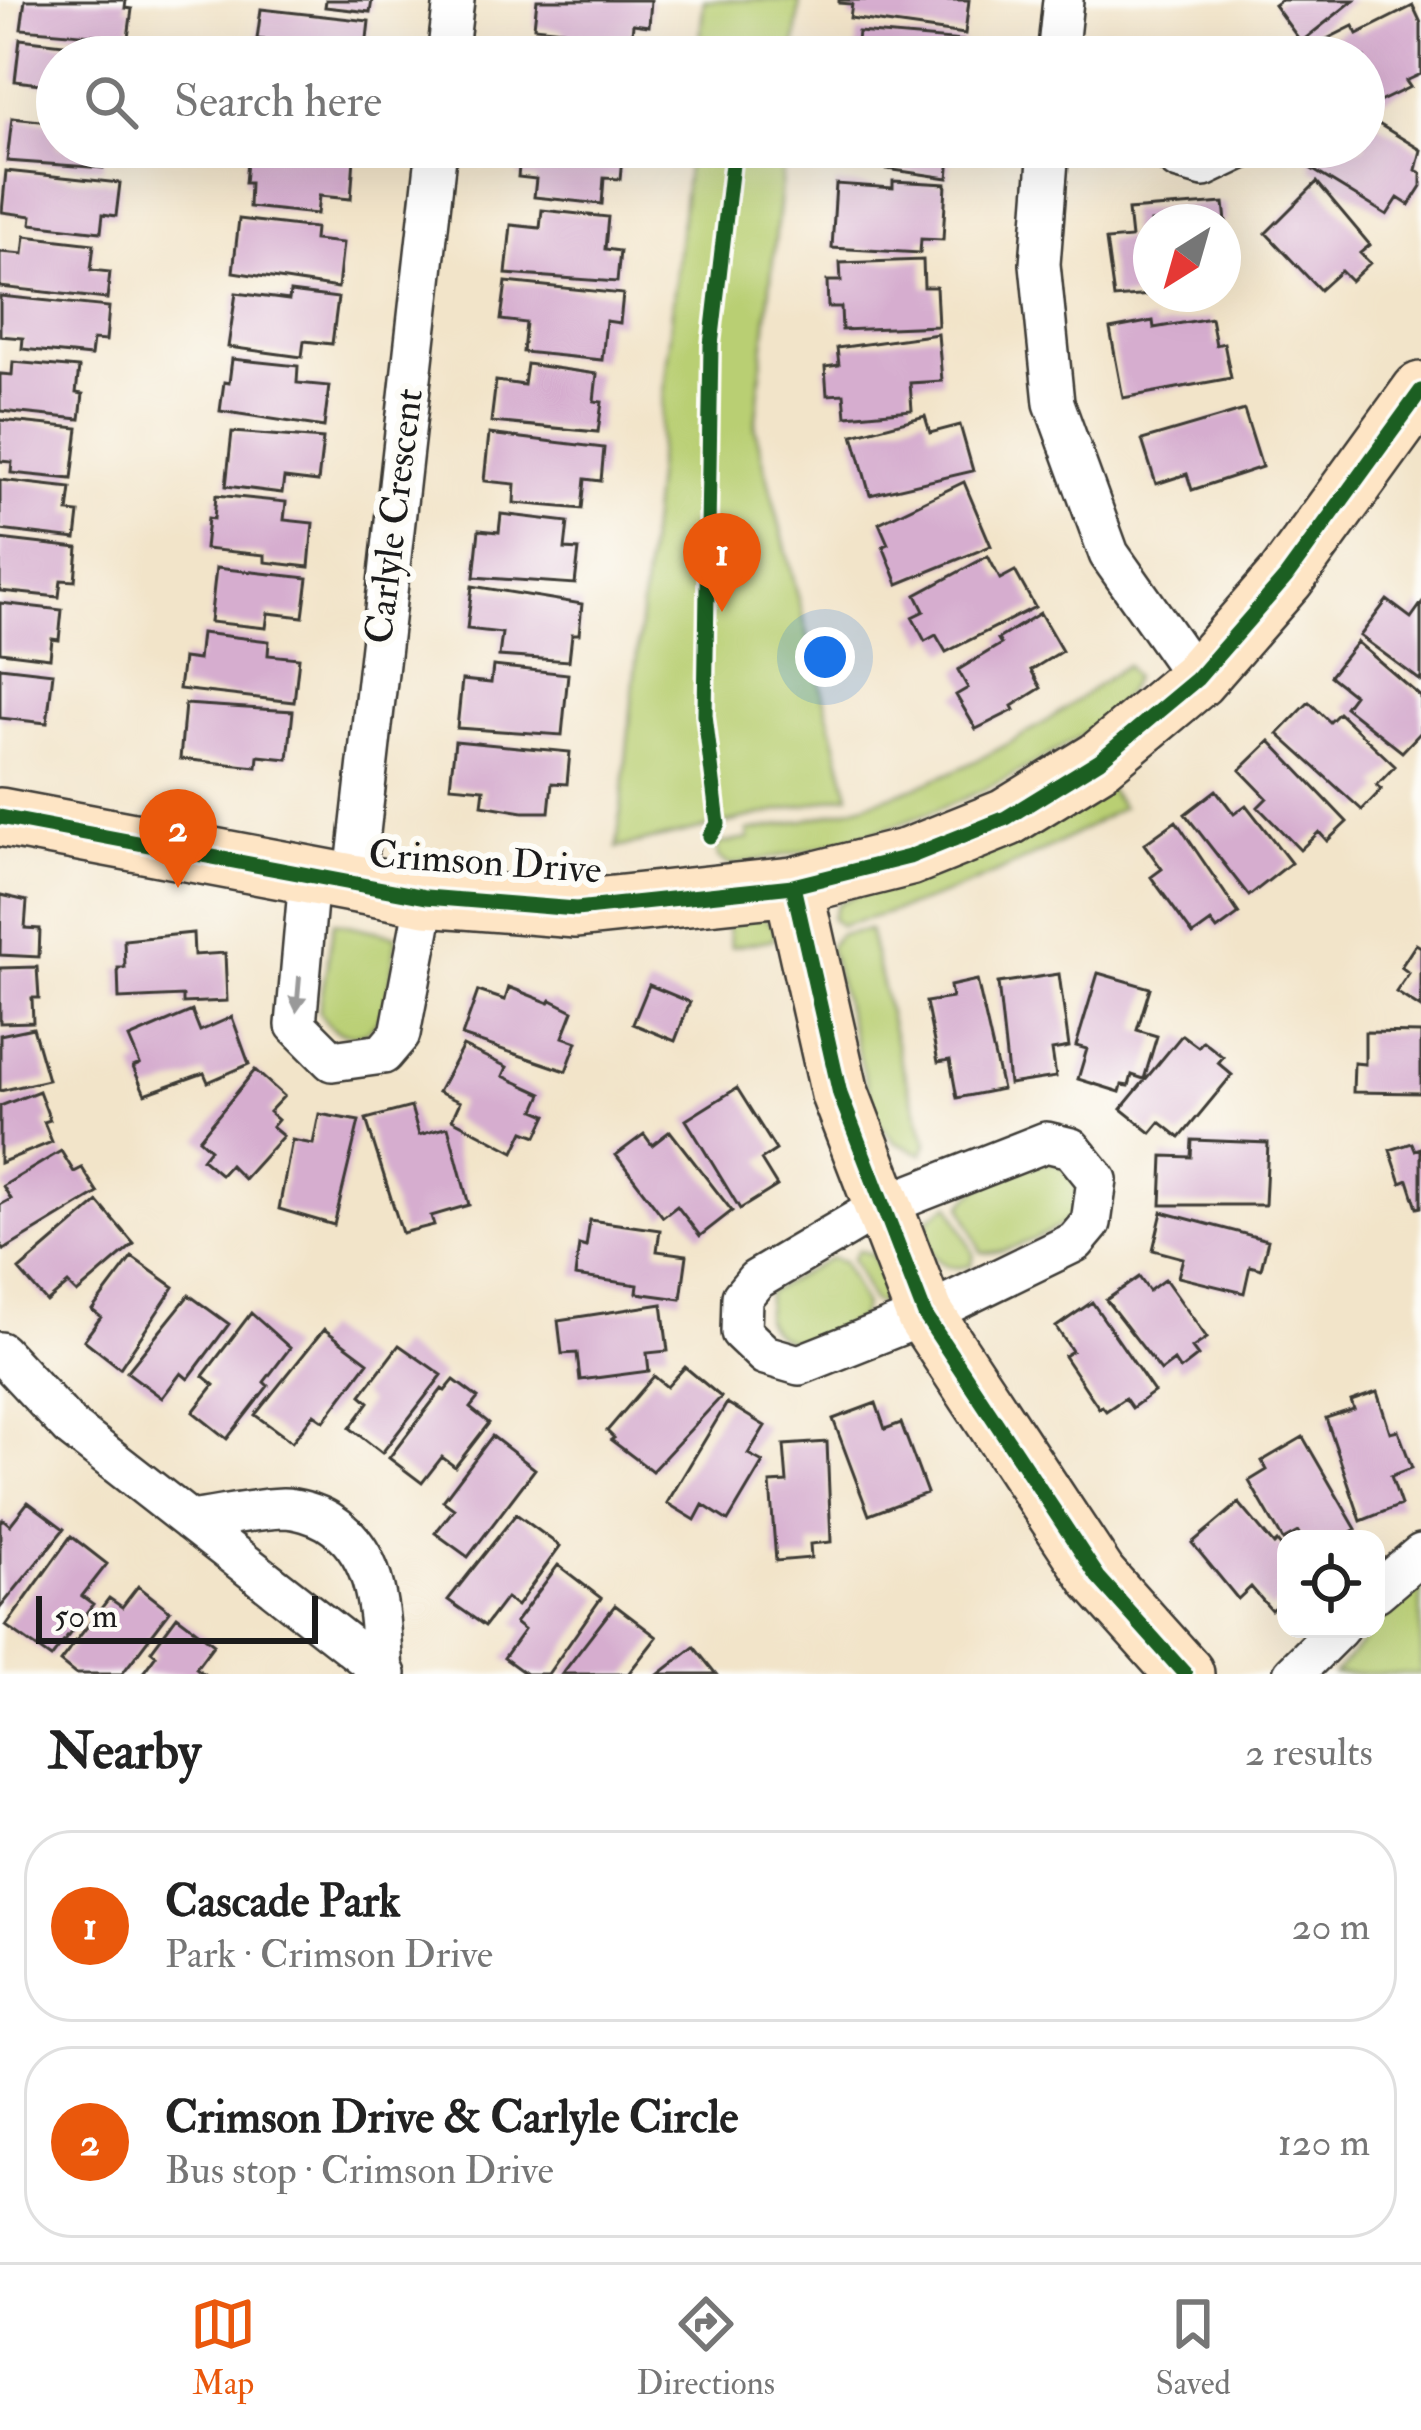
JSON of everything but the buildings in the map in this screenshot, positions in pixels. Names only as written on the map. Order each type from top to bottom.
[{"type":"street","points":[[450,36],[454,0]]},
{"type":"street","points":[[1059,36],[1063,0]]},
{"type":"street","name":"Carlyle Crescent","points":[[331,882],[434,168]]},
{"type":"street","points":[[1047,168],[1040,265],[1054,403],[1109,554],[1197,679]]},
{"type":"street","name":"Crimson Drive","points":[[0,818],[425,897],[576,909],[793,886],[909,857],[1006,818],[1100,760],[1197,679],[1286,577],[1421,391]]},
{"type":"street","name":"Crimson Drive","points":[[331,882],[296,1024],[332,1061],[383,1054],[400,1034],[425,897]]},
{"type":"street","points":[[793,886],[839,1094],[925,1315],[1098,1577],[1185,1674]]},
{"type":"street","points":[[1046,1142],[1071,1148],[1097,1180],[1091,1223],[1075,1242],[925,1315],[799,1365],[765,1355],[741,1332],[742,1297],[756,1280],[880,1207],[1046,1142]]},
{"type":"street","points":[[0,1352],[70,1427],[384,1673]]},
{"type":"street","points":[[190,1521],[287,1508],[339,1528],[361,1550],[375,1587],[384,1673]]},
{"type":"street","points":[[1385,1584],[1421,1554]]},
{"type":"street","points":[[1293,1674],[1329,1638]]},
{"type":"green space","points":[[704,0],[800,0],[796,36],[700,36]]},
{"type":"green space","points":[[687,168],[783,168],[755,428],[849,795],[617,848]]},
{"type":"green space","points":[[1126,665],[1134,677],[1119,703],[1099,723],[973,795],[894,826],[813,849],[729,865],[718,857],[717,844],[749,839],[748,831],[857,806],[961,768],[1040,725]]},
{"type":"green space","points":[[1107,787],[1122,807],[1021,862],[878,916],[840,926],[832,918],[838,903]]},
{"type":"green space","points":[[726,916],[762,916],[776,929],[774,939],[731,947]]},
{"type":"green space","points":[[334,922],[397,936],[387,998],[373,1026],[362,1033],[338,1031],[319,1011]]},
{"type":"green space","points":[[869,930],[900,1060],[927,1144],[922,1154],[895,1142],[877,1121],[829,947],[839,935]]},
{"type":"green space","points":[[1053,1162],[1077,1183],[1073,1216],[1029,1241],[981,1252],[962,1206],[968,1198],[1002,1176]]},
{"type":"green space","points":[[950,1204],[974,1255],[971,1265],[941,1263],[930,1249],[929,1218]]},
{"type":"green space","points":[[858,1250],[872,1254],[889,1289],[882,1304],[872,1302],[852,1259]]},
{"type":"green space","points":[[830,1258],[843,1262],[864,1306],[860,1318],[809,1339],[784,1339],[765,1319],[768,1293]]},
{"type":"green space","points":[[1421,1587],[1421,1674],[1334,1674],[1367,1638],[1385,1638],[1385,1618],[1407,1594]]},
{"type":"cycle path","points":[[710,836],[718,824],[705,715],[711,345],[732,168]]},
{"type":"cycle path","points":[[0,817],[426,897],[576,909],[793,886],[909,857],[1006,818],[1100,760],[1197,679],[1286,577],[1421,391]]},
{"type":"cycle path","points":[[793,886],[840,1094],[925,1315],[1098,1577],[1185,1674]]},
{"type":"place","name":"Cascade Park","points":[[722,612]]},
{"type":"place","name":"Crimson Drive & Carlyle Circle","points":[[178,888]]}]
